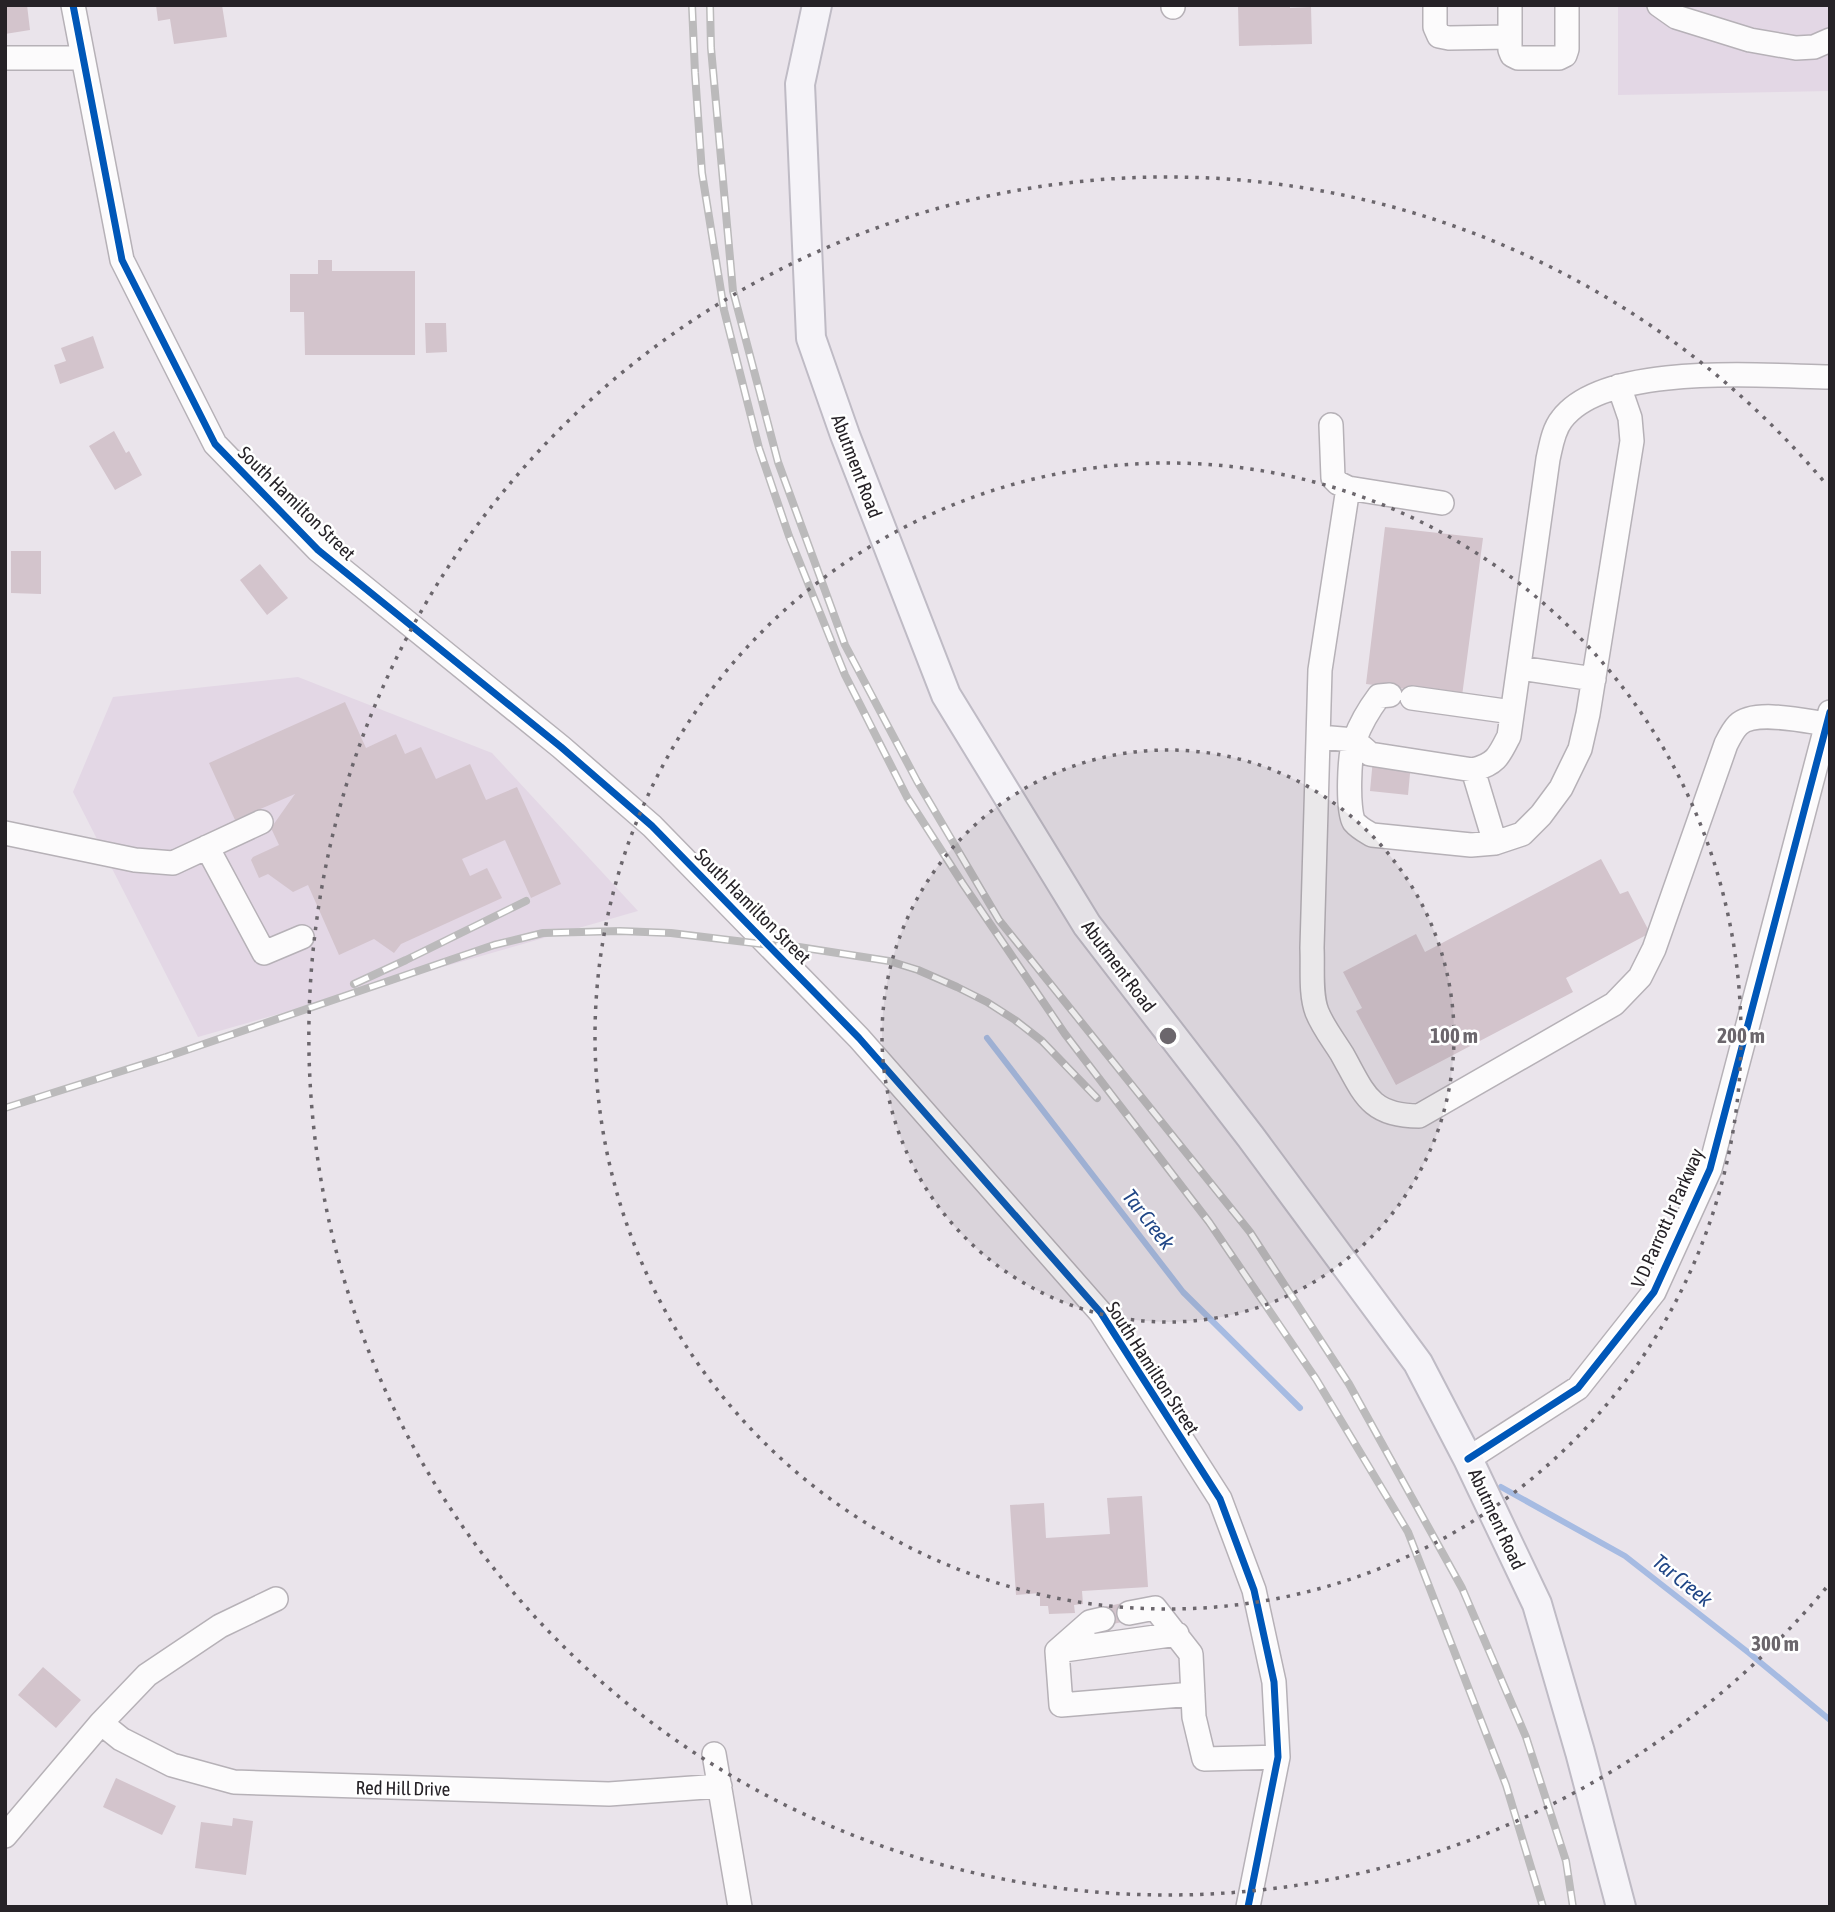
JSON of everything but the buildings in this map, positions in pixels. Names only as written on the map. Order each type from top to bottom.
[{"type":"main road","name":"Abutment Road","points":[[817,5],[800,84],[811,338],[845,435],[946,695],[1087,925],[1250,1136],[1418,1363],[1468,1459],[1537,1604],[1621,1907]]},
{"type":"street","name":"South Hamilton Street","points":[[73,5],[122,260],[215,444],[318,550],[561,747],[652,826],[859,1038],[1101,1313],[1220,1499],[1254,1590],[1274,1682],[1278,1757],[1248,1907]]},
{"type":"street","points":[[1435,5],[1435,27],[1438,36],[1510,37]]},
{"type":"street","points":[[1510,5],[1510,50],[1518,58],[1559,58],[1565,55],[1567,5]]},
{"type":"street","points":[[1659,5],[1676,17],[1750,40],[1796,48],[1814,47],[1830,40]]},
{"type":"street","points":[[5,58],[83,58]]},
{"type":"street","points":[[1319,737],[1354,740],[1370,754],[1473,770],[1497,759],[1509,736],[1548,459],[1561,419],[1575,407],[1595,394],[1619,386],[1680,376],[1830,377]]},
{"type":"street","points":[[1513,712],[1379,696],[1354,740],[1350,762],[1352,818],[1363,831],[1372,835],[1471,845],[1495,843],[1522,834],[1541,815],[1561,788],[1580,750],[1632,441],[1630,418],[1619,386]]},
{"type":"street","points":[[1331,425],[1333,478],[1338,483],[1348,488],[1442,503]]},
{"type":"street","points":[[1348,488],[1320,670],[1313,988],[1316,1011],[1367,1100],[1386,1112],[1419,1116],[1614,1004],[1640,977],[1654,949],[1726,744],[1737,726],[1747,719],[1763,717],[1828,718]]},
{"type":"street","points":[[1519,668],[1594,679]]},
{"type":"street","name":"V D Parrott Jr Parkway","points":[[1468,1459],[1578,1388],[1654,1292],[1710,1169],[1828,718]]},
{"type":"street","points":[[1473,770],[1495,843]]},
{"type":"street","points":[[5,833],[135,860],[173,863],[261,822]]},
{"type":"street","points":[[207,847],[264,953],[302,937]]},
{"type":"street","points":[[5,1836],[101,1723],[147,1675],[220,1626],[276,1598]]},
{"type":"street","points":[[1129,1613],[1155,1608],[1191,1654],[1194,1717],[1204,1759],[1278,1757]]},
{"type":"street","points":[[1057,1651],[1090,1622],[1103,1619]]},
{"type":"street","points":[[1057,1651],[1177,1634]]},
{"type":"street","points":[[1057,1651],[1060,1705],[1193,1694]]},
{"type":"street","name":"Red Hill Drive","points":[[101,1723],[121,1739],[172,1765],[234,1782],[609,1794],[720,1786]]},
{"type":"street","points":[[714,1754],[740,1907]]},
{"type":"shaded area","points":[[1618,5],[1830,5],[1830,91],[1618,95]]},
{"type":"shaded area","points":[[298,677],[492,753],[638,911],[198,1037],[73,792],[113,697]]},
{"type":"waterway","name":"Tar Creek","points":[[987,1038],[1183,1292],[1300,1408]]},
{"type":"waterway","name":"Tar Creek","points":[[1501,1487],[1625,1556],[1830,1720]]},
{"type":"railway","points":[[692,5],[702,173],[724,310],[759,448],[789,536],[845,675],[907,797],[963,884],[1065,1034],[1209,1222],[1316,1379],[1408,1532],[1506,1785],[1543,1907]]},
{"type":"railway","points":[[710,5],[711,48],[733,291],[778,462],[845,645],[917,781],[999,920],[1250,1232],[1349,1384],[1462,1588],[1526,1737],[1566,1861],[1573,1907]]},
{"type":"railway","points":[[354,984],[526,901]]},
{"type":"railway","points":[[5,1108],[166,1057],[494,945],[543,933],[620,931],[671,933],[799,947],[889,961],[918,970],[987,1002],[1015,1020],[1042,1041],[1097,1098]]},
{"type":"cycle path","points":[[73,5],[122,260],[215,444],[318,550],[561,747],[652,826],[859,1038],[1101,1313],[1220,1499],[1254,1590],[1274,1682],[1278,1757],[1248,1907]]},
{"type":"cycle path","points":[[1468,1459],[1578,1388],[1654,1292],[1710,1169],[1830,712]]}]
